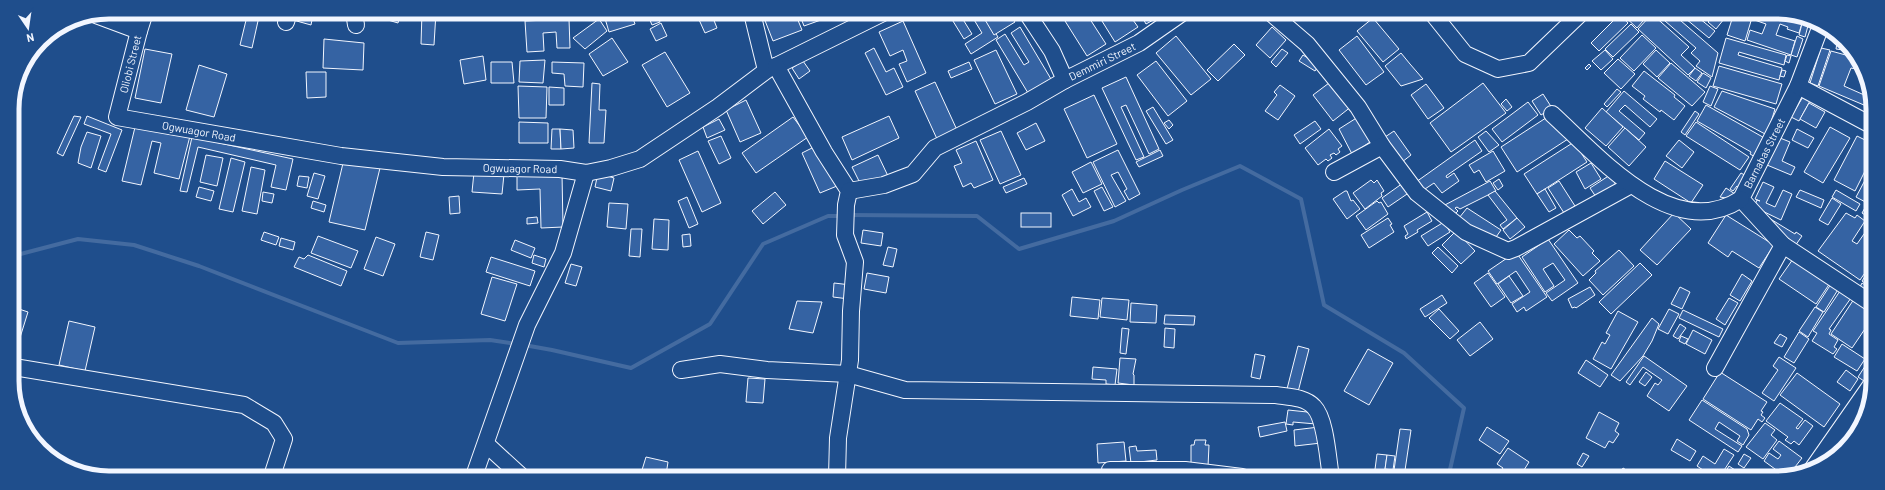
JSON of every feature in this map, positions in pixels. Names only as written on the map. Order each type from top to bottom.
[{"type":"street","points":[[107,19],[138,31]]},
{"type":"street","name":"Oliobi Street","points":[[117,117],[138,31],[142,19]]},
{"type":"street","points":[[754,19],[771,68],[849,191],[845,216],[845,234],[855,262],[848,374],[838,438],[837,471]]},
{"type":"street","name":"Ogwuagor Road","points":[[117,117],[341,156],[443,167],[553,168],[586,173],[611,168],[640,159],[712,111],[771,68],[872,19]]},
{"type":"street","name":"Demmiri Street","points":[[1031,19],[1052,51],[1065,80],[1139,43],[1173,19]]},
{"type":"street","points":[[1278,19],[1307,44],[1358,107],[1382,146],[1417,193],[1466,232],[1508,251],[1631,185]]},
{"type":"street","points":[[1436,19],[1465,54],[1498,69],[1529,63],[1575,19]]},
{"type":"street","name":"Barnabas Street","points":[[1819,30],[1798,86],[1741,199],[1783,245],[1866,300]]},
{"type":"street","points":[[849,191],[884,186],[913,174],[935,148],[1027,102],[1065,80]]},
{"type":"street","points":[[1798,86],[1866,122]]},
{"type":"street","points":[[1552,114],[1631,185],[1653,199],[1690,211],[1715,210],[1730,206],[1741,199]]},
{"type":"street","points":[[1334,172],[1382,146]]},
{"type":"street","points":[[476,471],[527,325],[563,253],[586,173]]},
{"type":"street","points":[[1715,368],[1783,245]]},
{"type":"street","points":[[681,370],[720,364],[767,370],[848,374],[904,390],[1276,395],[1292,397],[1304,400],[1314,406],[1317,411],[1322,422],[1330,471]]},
{"type":"street","points":[[19,368],[244,405],[274,423],[284,439],[274,471]]},
{"type":"street","points":[[1820,460],[1865,394]]},
{"type":"street","points":[[486,444],[516,471]]},
{"type":"street","points":[[1110,470],[1193,471]]},
{"type":"building","points":[[246,19],[258,19],[252,48],[240,45]]},
{"type":"building","points":[[293,19],[312,19],[311,25]]},
{"type":"building","points":[[388,19],[399,19],[398,23]]},
{"type":"building","points":[[422,19],[436,19],[434,45],[421,44]]},
{"type":"building","points":[[569,19],[570,48],[557,48],[556,32],[543,33],[544,51],[527,52],[525,21]]},
{"type":"building","points":[[599,19],[607,31],[585,49],[573,38]]},
{"type":"building","points":[[605,19],[633,19],[635,24],[609,32]]},
{"type":"building","points":[[650,19],[659,19],[660,22],[652,25]]},
{"type":"building","points":[[699,19],[713,19],[717,28],[705,33]]},
{"type":"building","points":[[764,19],[797,19],[802,30],[773,41]]},
{"type":"building","points":[[801,19],[824,19],[804,26]]},
{"type":"building","points":[[952,19],[963,19],[972,34],[964,39]]},
{"type":"building","points":[[974,19],[987,19],[998,37],[971,54],[965,44],[982,33]]},
{"type":"building","points":[[985,19],[1013,19],[1015,22],[994,35]]},
{"type":"building","points":[[1064,19],[1090,19],[1106,44],[1087,56]]},
{"type":"building","points":[[1101,19],[1132,19],[1138,27],[1115,42]]},
{"type":"building","points":[[1143,19],[1155,19],[1146,24]]},
{"type":"building","points":[[1372,19],[1374,19],[1399,49],[1383,62],[1357,31]]},
{"type":"building","points":[[1615,19],[1624,19],[1628,23],[1599,51],[1591,43]]},
{"type":"building","points":[[1627,19],[1645,19],[1637,28]]},
{"type":"building","points":[[1647,19],[1658,19],[1689,47],[1681,55],[1695,68],[1688,75],[1638,29]]},
{"type":"building","points":[[1663,19],[1679,19],[1718,53],[1712,77],[1696,66],[1700,61],[1691,53],[1696,48]]},
{"type":"building","points":[[1686,19],[1700,19],[1715,31],[1709,38]]},
{"type":"building","points":[[1711,19],[1724,19],[1716,29],[1708,22]]},
{"type":"building","points":[[1732,19],[1744,19],[1751,21],[1745,41],[1727,35]]},
{"type":"building","points":[[1752,19],[1782,19],[1802,23],[1799,33],[1787,29],[1788,27],[1780,24],[1776,35],[1795,41],[1791,55],[1747,40],[1750,30],[1762,34],[1766,24]]},
{"type":"building","points":[[903,21],[926,73],[907,82],[899,64],[907,61],[903,50],[890,56],[879,32]]},
{"type":"building","points":[[661,23],[667,36],[656,41],[650,29]]},
{"type":"building","points":[[1802,23],[1808,25],[1805,37],[1799,35]]},
{"type":"building","points":[[1631,24],[1639,32],[1613,57],[1605,49]]},
{"type":"building","points":[[1020,27],[1051,79],[1028,93],[996,40],[1005,34],[1024,65],[1029,62],[1011,33]]},
{"type":"building","points":[[1272,27],[1286,40],[1270,58],[1256,45]]},
{"type":"building","points":[[1642,35],[1656,48],[1634,71],[1620,58]]},
{"type":"building","points":[[1176,36],[1211,79],[1191,95],[1156,53]]},
{"type":"building","points":[[1357,36],[1384,72],[1366,85],[1339,50]]},
{"type":"building","points":[[1797,36],[1803,39],[1797,57],[1791,55]]},
{"type":"building","points":[[612,38],[628,62],[603,76],[589,54]]},
{"type":"building","points":[[1726,38],[1786,55],[1784,65],[1739,52],[1738,55],[1782,68],[1779,80],[1719,63]]},
{"type":"building","points":[[324,39],[364,43],[363,70],[323,68]]},
{"type":"building","points":[[1837,43],[1844,50],[1836,49]]},
{"type":"building","points":[[1234,44],[1245,55],[1218,81],[1207,70]]},
{"type":"building","points":[[874,48],[886,72],[894,68],[903,87],[886,95],[865,53]]},
{"type":"building","points":[[1821,48],[1830,50],[1818,86],[1810,83]]},
{"type":"building","points":[[145,49],[172,54],[161,103],[135,98]]},
{"type":"building","points":[[1282,49],[1288,53],[1276,67],[1271,62]]},
{"type":"building","points":[[996,50],[1017,94],[995,104],[974,60]]},
{"type":"building","points":[[1605,50],[1613,59],[1601,70],[1592,61]]},
{"type":"building","points":[[1656,50],[1670,63],[1657,77],[1643,64]]},
{"type":"building","points":[[1831,51],[1848,56],[1857,69],[1851,68],[1844,86],[1865,95],[1866,106],[1819,86]]},
{"type":"building","points":[[665,52],[690,93],[667,107],[642,65]]},
{"type":"building","points":[[1401,53],[1423,79],[1401,86],[1385,66]]},
{"type":"building","points":[[1303,55],[1319,65],[1315,71],[1299,61]]},
{"type":"building","points":[[1787,55],[1791,56],[1789,63],[1785,61]]},
{"type":"building","points":[[483,56],[486,80],[464,84],[460,60]]},
{"type":"building","points":[[1618,59],[1635,74],[1621,89],[1604,73]]},
{"type":"building","points":[[545,60],[543,83],[519,82],[520,61]]},
{"type":"building","points":[[803,61],[810,71],[799,79],[792,68]]},
{"type":"building","points":[[1156,61],[1187,101],[1168,116],[1137,75]]},
{"type":"building","points":[[491,62],[512,62],[514,83],[491,83]]},
{"type":"building","points":[[552,62],[584,63],[583,87],[565,86],[564,74],[552,73]]},
{"type":"building","points":[[969,62],[972,69],[951,78],[948,71]]},
{"type":"building","points":[[1671,63],[1705,92],[1692,106],[1658,78]]},
{"type":"building","points":[[1589,64],[1591,66],[1587,70],[1585,68]]},
{"type":"building","points":[[199,65],[227,74],[214,117],[186,110]]},
{"type":"building","points":[[1719,66],[1782,84],[1776,104],[1713,86]]},
{"type":"building","points":[[1695,68],[1702,73],[1696,81],[1689,76]]},
{"type":"building","points":[[1782,70],[1786,71],[1784,77],[1780,76]]},
{"type":"building","points":[[1644,71],[1675,95],[1674,97],[1685,106],[1674,120],[1661,110],[1660,112],[1643,99],[1645,96],[1632,86]]},
{"type":"building","points":[[306,72],[326,72],[326,97],[307,98]]},
{"type":"building","points":[[1703,73],[1711,78],[1706,88],[1697,82]]},
{"type":"building","points":[[1126,77],[1159,149],[1149,154],[1126,105],[1121,107],[1144,157],[1136,160],[1102,88]]},
{"type":"building","points":[[1333,80],[1352,106],[1333,121],[1313,95]]},
{"type":"building","points":[[935,82],[957,130],[937,139],[915,91]]},
{"type":"building","points":[[592,83],[600,84],[599,110],[606,110],[604,143],[589,143]]},
{"type":"building","points":[[1483,83],[1506,113],[1451,152],[1430,123]]},
{"type":"building","points":[[1426,84],[1444,108],[1428,119],[1411,95]]},
{"type":"building","points":[[1280,85],[1295,96],[1278,120],[1265,111],[1277,95],[1274,92]]},
{"type":"building","points":[[518,86],[547,87],[546,118],[519,118]]},
{"type":"building","points":[[1710,86],[1718,89],[1711,106],[1703,102]]},
{"type":"building","points":[[549,87],[564,88],[564,105],[549,105]]},
{"type":"building","points":[[1617,89],[1621,92],[1607,107],[1604,104]]},
{"type":"building","points":[[1624,91],[1657,119],[1650,127],[1625,105],[1619,111],[1645,133],[1639,140],[1606,112]]},
{"type":"building","points":[[1722,91],[1775,109],[1767,135],[1714,107]]},
{"type":"building","points":[[1543,94],[1552,108],[1541,115],[1532,101]]},
{"type":"building","points":[[1094,95],[1117,144],[1087,158],[1064,109]]},
{"type":"building","points":[[1804,95],[1811,99],[1799,121],[1791,117]]},
{"type":"building","points":[[1506,99],[1512,107],[1507,111],[1501,104]]},
{"type":"building","points":[[746,100],[761,133],[740,142],[726,110]]},
{"type":"building","points":[[1528,102],[1538,115],[1502,142],[1492,129]]},
{"type":"building","points":[[1809,103],[1825,112],[1816,128],[1800,119]]},
{"type":"building","points":[[1706,105],[1768,140],[1757,158],[1750,154],[1751,152],[1697,121]]},
{"type":"building","points":[[1153,107],[1173,140],[1166,144],[1146,111]]},
{"type":"building","points":[[1602,108],[1623,127],[1606,146],[1585,128]]},
{"type":"building","points":[[1695,111],[1699,114],[1685,135],[1681,132]]},
{"type":"building","points":[[1552,114],[1568,139],[1517,172],[1501,147]]},
{"type":"building","points":[[74,116],[81,117],[63,156],[57,153]]},
{"type":"building","points":[[87,116],[122,130],[106,172],[98,169],[111,134],[84,124]]},
{"type":"building","points":[[889,116],[899,138],[852,160],[842,137]]},
{"type":"building","points":[[793,117],[808,137],[756,173],[742,153]]},
{"type":"building","points":[[1358,117],[1373,140],[1352,154],[1339,129]]},
{"type":"building","points":[[719,119],[725,130],[707,138],[703,127]]},
{"type":"building","points":[[1169,120],[1173,125],[1169,129],[1164,123]]},
{"type":"building","points":[[1315,121],[1321,129],[1300,144],[1294,135]]},
{"type":"building","points":[[519,122],[548,123],[548,143],[519,143]]},
{"type":"building","points":[[1696,122],[1749,157],[1740,170],[1686,136]]},
{"type":"building","points":[[136,123],[190,136],[179,179],[154,173],[161,143],[152,141],[141,185],[122,181]]},
{"type":"building","points":[[1036,123],[1045,141],[1026,150],[1017,133]]},
{"type":"building","points":[[1830,127],[1850,138],[1823,183],[1804,172]]},
{"type":"building","points":[[1625,128],[1646,147],[1629,166],[1608,147]]},
{"type":"building","points":[[552,129],[560,129],[561,149],[551,149]]},
{"type":"building","points":[[560,129],[573,130],[574,148],[561,149]]},
{"type":"building","points":[[1329,129],[1342,146],[1338,149],[1340,152],[1336,155],[1334,153],[1330,155],[1332,158],[1328,161],[1326,159],[1318,165],[1305,148]]},
{"type":"building","points":[[1797,129],[1814,138],[1808,148],[1792,140]]},
{"type":"building","points":[[1001,131],[1021,175],[1000,184],[980,140]]},
{"type":"building","points":[[1394,131],[1411,155],[1402,162],[1385,137]]},
{"type":"building","points":[[1486,131],[1499,145],[1489,152],[1478,137]]},
{"type":"building","points":[[87,132],[101,136],[91,168],[78,163],[81,147]]},
{"type":"building","points":[[721,136],[731,158],[719,164],[708,141]]},
{"type":"building","points":[[1857,136],[1866,140],[1866,169],[1855,191],[1834,180]]},
{"type":"building","points":[[192,137],[293,159],[286,190],[271,187],[276,165],[198,147],[187,192],[180,191]]},
{"type":"building","points":[[1780,138],[1790,142],[1782,161],[1795,167],[1791,175],[1767,165]]},
{"type":"building","points":[[1475,140],[1482,151],[1446,176],[1447,178],[1454,173],[1459,181],[1442,193],[1434,183],[1422,191],[1416,182]]},
{"type":"building","points":[[1679,140],[1694,152],[1682,168],[1666,156]]},
{"type":"building","points":[[976,141],[993,180],[974,188],[971,183],[963,187],[954,166],[962,163],[956,150]]},
{"type":"building","points":[[1574,142],[1587,162],[1537,194],[1524,174]]},
{"type":"building","points":[[818,145],[837,186],[820,193],[802,153]]},
{"type":"building","points":[[1118,150],[1140,194],[1129,200],[1124,191],[1127,189],[1118,172],[1111,175],[1126,201],[1115,207],[1093,162]]},
{"type":"building","points":[[1160,150],[1163,156],[1139,167],[1136,162]]},
{"type":"building","points":[[698,151],[721,203],[702,212],[679,160]]},
{"type":"building","points":[[1493,151],[1505,171],[1486,182],[1479,170],[1474,173],[1469,165]]},
{"type":"building","points":[[206,155],[223,158],[217,186],[200,182]]},
{"type":"building","points":[[878,155],[888,176],[862,187],[852,167]]},
{"type":"building","points":[[231,158],[245,162],[233,212],[219,209]]},
{"type":"building","points":[[344,159],[380,168],[365,230],[329,222]]},
{"type":"building","points":[[1665,161],[1703,185],[1691,203],[1654,179]]},
{"type":"building","points":[[1091,162],[1102,184],[1083,193],[1072,172]]},
{"type":"building","points":[[1591,163],[1601,179],[1585,189],[1576,172]]},
{"type":"building","points":[[251,167],[265,170],[257,214],[242,211]]},
{"type":"building","points":[[474,172],[504,174],[502,194],[472,192]]},
{"type":"building","points":[[314,173],[325,176],[318,199],[307,196]]},
{"type":"building","points":[[598,173],[614,178],[611,191],[595,187]]},
{"type":"building","points":[[1741,173],[1748,177],[1741,189],[1737,186],[1733,191],[1730,189]]},
{"type":"building","points":[[562,174],[563,227],[541,228],[540,189],[517,190],[517,176]]},
{"type":"building","points":[[1610,175],[1616,185],[1596,197],[1590,188]]},
{"type":"building","points":[[299,176],[309,177],[307,188],[297,186]]},
{"type":"building","points":[[1024,178],[1027,184],[1006,193],[1003,187]]},
{"type":"building","points":[[1866,178],[1866,202],[1856,197]]},
{"type":"building","points":[[1499,179],[1503,186],[1498,190],[1493,183]]},
{"type":"building","points":[[1371,180],[1374,183],[1377,180],[1384,191],[1381,193],[1382,196],[1365,209],[1353,193]]},
{"type":"building","points":[[1490,181],[1496,191],[1460,209],[1457,207],[1455,208],[1458,211],[1455,214],[1443,206]]},
{"type":"building","points":[[1559,181],[1575,206],[1564,213],[1548,188]]},
{"type":"building","points":[[1763,182],[1774,187],[1766,203],[1775,207],[1783,190],[1792,194],[1781,220],[1754,207],[1757,200],[1760,201],[1755,199]]},
{"type":"building","points":[[1403,183],[1410,192],[1388,207],[1382,198]]},
{"type":"building","points":[[199,187],[214,191],[211,201],[196,197]]},
{"type":"building","points":[[1102,187],[1113,207],[1104,211],[1094,191]]},
{"type":"building","points":[[1726,188],[1735,194],[1731,199],[1720,197]]},
{"type":"building","points":[[1072,189],[1079,202],[1086,198],[1091,207],[1073,216],[1062,195]]},
{"type":"building","points":[[1545,189],[1556,208],[1549,212],[1537,194]]},
{"type":"building","points":[[1800,190],[1824,200],[1821,208],[1796,197]]},
{"type":"building","points":[[1836,190],[1860,204],[1856,211],[1832,197]]},
{"type":"building","points":[[1347,191],[1351,201],[1353,200],[1360,209],[1347,219],[1333,199]]},
{"type":"building","points":[[1495,191],[1517,218],[1503,229],[1500,225],[1507,220],[1488,195]]},
{"type":"building","points":[[263,192],[274,194],[272,203],[262,201]]},
{"type":"building","points":[[775,192],[786,205],[763,224],[752,211]]},
{"type":"building","points":[[459,196],[460,213],[450,214],[449,197]]},
{"type":"building","points":[[687,197],[698,224],[689,228],[678,201]]},
{"type":"building","points":[[1832,198],[1841,204],[1828,225],[1819,220]]},
{"type":"building","points":[[313,201],[326,205],[324,212],[311,208]]},
{"type":"building","points":[[1377,201],[1379,203],[1381,202],[1388,214],[1366,230],[1356,216]]},
{"type":"building","points":[[609,203],[628,204],[626,229],[607,227]]},
{"type":"building","points":[[1866,206],[1866,216],[1862,213]]},
{"type":"building","points":[[1467,208],[1501,230],[1494,240],[1459,218]]},
{"type":"building","points":[[1427,212],[1432,221],[1406,239],[1405,236],[1408,234],[1404,226]]},
{"type":"building","points":[[1759,212],[1795,234],[1796,232],[1802,236],[1795,246]]},
{"type":"building","points":[[1021,213],[1051,213],[1051,227],[1021,227]]},
{"type":"building","points":[[1674,213],[1691,229],[1657,265],[1640,250]]},
{"type":"building","points":[[1846,213],[1855,218],[1857,215],[1865,221],[1852,241],[1857,244],[1866,231],[1866,271],[1860,280],[1818,251]]},
{"type":"building","points":[[1726,215],[1774,245],[1759,268],[1732,251],[1728,257],[1708,243]]},
{"type":"building","points":[[537,217],[538,223],[527,224],[527,218]]},
{"type":"building","points":[[1388,218],[1392,224],[1390,225],[1394,232],[1369,248],[1361,235]]},
{"type":"building","points":[[1517,218],[1525,227],[1510,239],[1503,230]]},
{"type":"building","points":[[654,219],[669,220],[668,250],[652,249]]},
{"type":"building","points":[[1444,222],[1450,232],[1428,246],[1421,236]]},
{"type":"building","points":[[631,229],[642,229],[640,257],[629,256]]},
{"type":"building","points":[[863,230],[883,233],[881,246],[861,243]]},
{"type":"building","points":[[1569,230],[1577,238],[1580,236],[1594,251],[1592,253],[1600,261],[1583,276],[1554,244]]},
{"type":"building","points":[[1456,231],[1475,251],[1461,264],[1442,245]]},
{"type":"building","points":[[264,232],[279,237],[276,245],[261,240]]},
{"type":"building","points":[[426,232],[439,235],[433,260],[420,257]]},
{"type":"building","points":[[690,234],[691,246],[683,247],[682,235]]},
{"type":"building","points":[[318,236],[358,251],[351,268],[311,253]]},
{"type":"building","points":[[376,237],[395,244],[383,276],[364,269]]},
{"type":"building","points":[[281,238],[295,242],[293,250],[279,246]]},
{"type":"building","points":[[1548,239],[1578,283],[1552,301],[1546,293],[1565,280],[1553,263],[1543,269],[1554,286],[1545,292],[1522,257]]},
{"type":"building","points":[[515,240],[535,248],[531,258],[511,250]]},
{"type":"building","points":[[888,247],[897,249],[893,267],[883,265]]},
{"type":"building","points":[[1438,247],[1458,266],[1452,273],[1432,253]]},
{"type":"building","points":[[1619,250],[1634,266],[1603,295],[1589,280],[1596,273],[1595,271]]},
{"type":"building","points":[[1516,252],[1547,297],[1526,311],[1524,307],[1517,312],[1512,304],[1530,292],[1516,271],[1497,284],[1488,271]]},
{"type":"building","points":[[308,255],[347,271],[341,286],[294,267],[299,257],[304,259]]},
{"type":"building","points":[[534,255],[546,259],[544,267],[532,263]]},
{"type":"building","points":[[491,257],[535,271],[530,286],[486,272]]},
{"type":"building","points":[[1793,259],[1830,283],[1816,304],[1779,279]]},
{"type":"building","points":[[1640,263],[1652,275],[1611,314],[1599,302]]},
{"type":"building","points":[[571,264],[582,267],[576,286],[565,283]]},
{"type":"building","points":[[867,273],[889,277],[886,293],[864,289]]},
{"type":"building","points":[[1488,273],[1505,297],[1491,307],[1474,283]]},
{"type":"building","points":[[1742,274],[1752,281],[1740,301],[1730,295]]},
{"type":"building","points":[[1866,275],[1866,284],[1862,281]]},
{"type":"building","points":[[1509,276],[1523,296],[1511,303],[1498,284]]},
{"type":"building","points":[[492,277],[517,284],[505,321],[481,314]]},
{"type":"building","points":[[834,283],[851,285],[849,299],[833,297]]},
{"type":"building","points":[[1862,283],[1866,286],[1864,292],[1859,289]]},
{"type":"building","points":[[1831,284],[1839,288],[1824,312],[1816,307]]},
{"type":"building","points":[[1590,287],[1595,295],[1576,308],[1572,308],[1568,299]]},
{"type":"building","points":[[1680,287],[1690,292],[1682,309],[1671,304]]},
{"type":"building","points":[[1840,291],[1851,298],[1829,329],[1831,330],[1829,334],[1838,340],[1834,347],[1837,349],[1833,354],[1812,341],[1817,333],[1813,331]]},
{"type":"building","points":[[1442,295],[1447,303],[1425,317],[1420,309]]},
{"type":"building","points":[[1072,297],[1100,300],[1098,319],[1070,316]]},
{"type":"building","points":[[1102,298],[1129,300],[1127,320],[1100,317]]},
{"type":"building","points":[[1729,298],[1738,303],[1725,325],[1716,319]]},
{"type":"building","points":[[1854,299],[1866,307],[1866,327],[1852,348],[1831,334]]},
{"type":"building","points":[[797,301],[822,302],[813,333],[789,329]]},
{"type":"building","points":[[1131,303],[1157,305],[1156,323],[1130,322]]},
{"type":"building","points":[[1815,307],[1823,312],[1808,337],[1799,331]]},
{"type":"building","points":[[19,309],[28,312],[19,341]]},
{"type":"building","points":[[1439,309],[1459,331],[1450,339],[1429,318]]},
{"type":"building","points":[[1669,309],[1679,314],[1668,334],[1658,329]]},
{"type":"building","points":[[1683,310],[1723,329],[1719,337],[1679,318]]},
{"type":"building","points":[[1618,311],[1638,322],[1611,369],[1593,359],[1602,342],[1605,344],[1610,335],[1606,333]]},
{"type":"building","points":[[1165,315],[1195,316],[1194,325],[1164,324]]},
{"type":"building","points":[[1652,318],[1659,324],[1652,341],[1643,356],[1620,381],[1611,375]]},
{"type":"building","points":[[69,321],[95,327],[85,371],[59,365]]},
{"type":"building","points":[[1480,322],[1493,339],[1470,356],[1457,340]]},
{"type":"building","points":[[1680,324],[1686,328],[1678,339],[1673,336]]},
{"type":"building","points":[[1122,328],[1129,329],[1126,354],[1120,353]]},
{"type":"building","points":[[1165,328],[1175,329],[1174,348],[1164,347]]},
{"type":"building","points":[[1693,330],[1712,340],[1705,354],[1686,344]]},
{"type":"building","points":[[1799,332],[1809,339],[1794,363],[1784,357]]},
{"type":"building","points":[[1780,334],[1787,338],[1782,347],[1774,343]]},
{"type":"building","points":[[1681,336],[1688,339],[1685,344],[1679,341]]},
{"type":"building","points":[[1842,344],[1865,359],[1857,371],[1834,357]]},
{"type":"building","points":[[1298,346],[1309,349],[1298,392],[1287,389]]},
{"type":"building","points":[[1368,349],[1393,363],[1369,405],[1344,391]]},
{"type":"building","points":[[1255,354],[1265,356],[1260,379],[1251,377]]},
{"type":"building","points":[[1644,356],[1687,386],[1669,411],[1647,396],[1655,383],[1658,385],[1662,380],[1643,367],[1630,385],[1626,382]]},
{"type":"building","points":[[1779,357],[1796,368],[1774,401],[1762,393],[1778,370],[1773,366]]},
{"type":"building","points":[[1120,358],[1136,359],[1133,374],[1134,385],[1118,383]]},
{"type":"building","points":[[1586,360],[1608,375],[1600,387],[1578,373]]},
{"type":"building","points":[[1866,365],[1866,382],[1858,377]]},
{"type":"building","points":[[1093,367],[1117,369],[1115,385],[1106,384],[1106,380],[1092,379]]},
{"type":"building","points":[[1846,370],[1858,379],[1850,391],[1837,382]]},
{"type":"building","points":[[1646,372],[1652,377],[1645,386],[1639,382]]},
{"type":"building","points":[[1720,372],[1767,402],[1761,411],[1763,412],[1761,415],[1765,418],[1762,422],[1758,419],[1751,430],[1703,399]]},
{"type":"building","points":[[1797,373],[1840,404],[1824,427],[1780,395]]},
{"type":"building","points":[[748,378],[765,379],[763,403],[746,402]]},
{"type":"building","points":[[1702,400],[1747,429],[1749,435],[1743,445],[1737,441],[1740,436],[1719,422],[1715,429],[1742,446],[1738,452],[1689,420]]},
{"type":"building","points":[[1780,403],[1803,419],[1796,428],[1798,429],[1805,420],[1813,426],[1799,445],[1794,441],[1791,444],[1785,440],[1788,437],[1766,421]]},
{"type":"building","points":[[1288,410],[1317,413],[1316,424],[1293,422],[1293,425],[1286,424]]},
{"type":"building","points":[[1599,412],[1619,423],[1615,431],[1619,434],[1613,443],[1609,441],[1605,448],[1586,438]]},
{"type":"building","points":[[1858,417],[1847,436],[1841,443],[1840,442]]},
{"type":"building","points":[[1285,422],[1287,431],[1260,437],[1258,427]]},
{"type":"building","points":[[1765,423],[1775,430],[1771,435],[1777,440],[1763,459],[1746,447]]},
{"type":"building","points":[[1319,427],[1321,443],[1295,446],[1294,430]]},
{"type":"building","points":[[1487,427],[1509,441],[1500,454],[1479,440]]},
{"type":"building","points":[[1400,429],[1411,430],[1405,471],[1394,471]]},
{"type":"building","points":[[1677,439],[1696,451],[1690,461],[1671,450]]},
{"type":"building","points":[[1195,440],[1206,440],[1205,445],[1209,445],[1208,467],[1191,467],[1191,445],[1194,445]]},
{"type":"building","points":[[1779,441],[1802,458],[1794,469],[1778,471],[1764,461],[1769,453],[1778,459],[1781,455],[1773,449]]},
{"type":"building","points":[[1124,442],[1126,461],[1098,463],[1097,444]]},
{"type":"building","points":[[1136,446],[1137,451],[1156,450],[1157,460],[1131,463],[1129,447]]},
{"type":"building","points":[[1508,448],[1529,462],[1523,471],[1501,471],[1503,468],[1497,464]]},
{"type":"building","points":[[1724,449],[1734,455],[1724,471],[1704,471],[1697,466],[1703,456],[1715,464]]},
{"type":"building","points":[[1583,453],[1589,456],[1582,467],[1577,464]]},
{"type":"building","points":[[1377,454],[1387,455],[1385,471],[1375,471]]},
{"type":"building","points":[[1744,454],[1751,458],[1744,468],[1738,464]]},
{"type":"building","points":[[1387,455],[1395,456],[1393,470],[1385,469]]},
{"type":"building","points":[[646,457],[668,462],[667,471],[642,470]]},
{"type":"building","points":[[1729,466],[1736,471],[1726,471]]},
{"type":"building","points":[[1623,468],[1628,471],[1621,471]]},
{"type":"waterway","points":[[849,215],[977,216],[1019,249],[1114,221],[1182,190],[1240,166],[1301,199],[1324,305],[1404,353],[1464,408],[1450,471]]},
{"type":"waterway","points":[[524,345],[631,368],[710,324],[763,244],[828,216],[842,216]]},
{"type":"waterway","points":[[19,254],[78,239],[134,245],[199,266],[398,343],[490,340],[517,344]]}]
